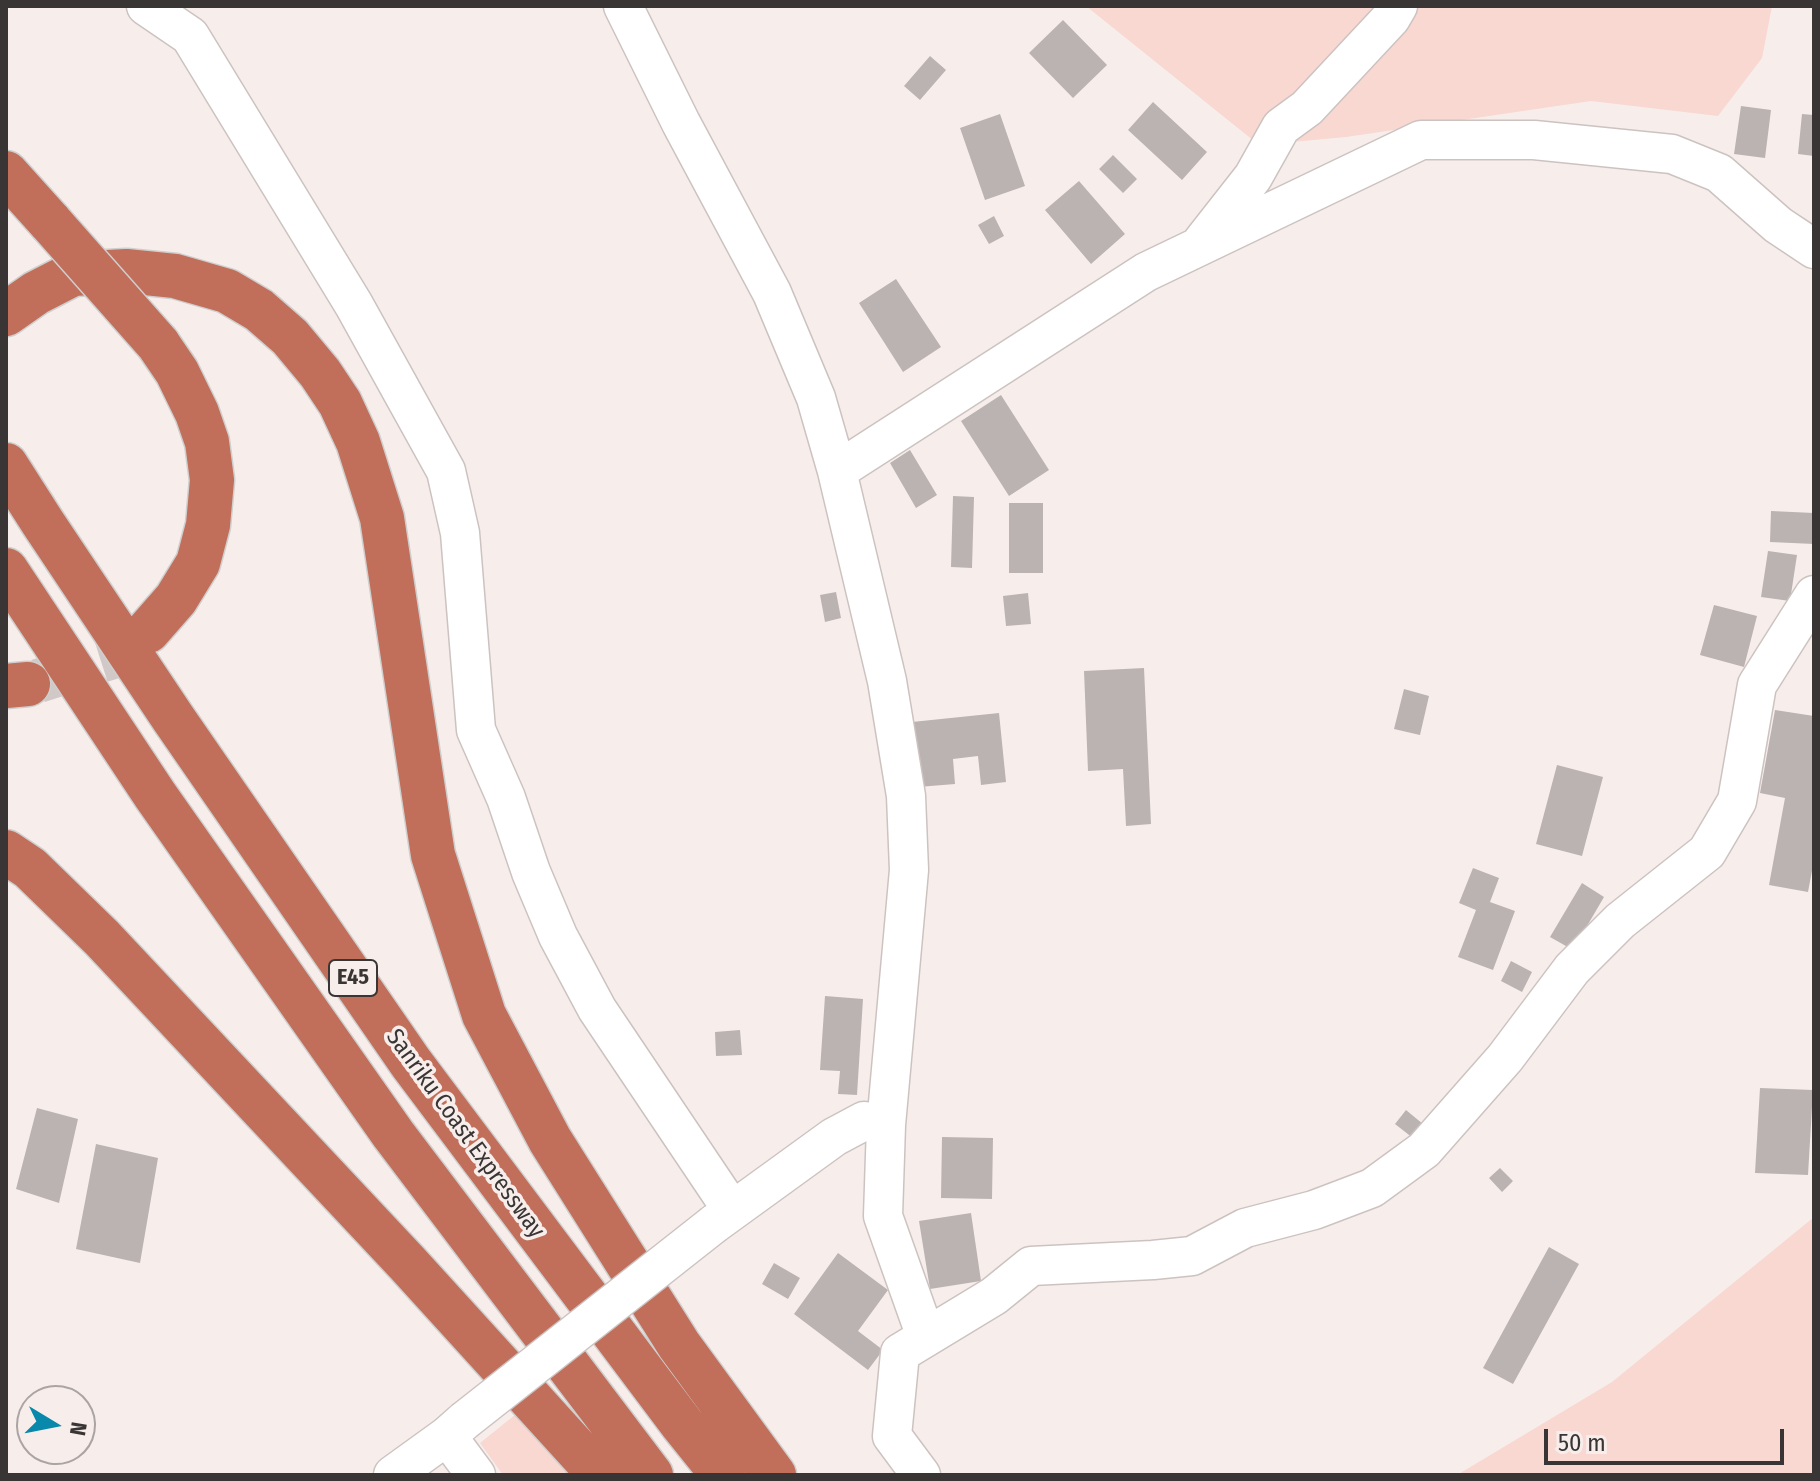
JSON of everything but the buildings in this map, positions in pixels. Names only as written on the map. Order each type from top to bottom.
[{"type":"highway","points":[[6,173],[158,344],[177,372],[207,442],[212,480],[208,525],[198,563],[176,599],[148,631]]},
{"type":"highway","points":[[6,314],[36,293],[73,274],[126,271],[175,276],[227,291],[259,310],[290,337],[327,383],[358,442],[382,518],[433,855],[484,1015],[558,1153],[679,1345],[774,1475]]},
{"type":"highway","name":"Sanriku Coast Expressway","points":[[6,465],[173,718],[411,1063],[672,1412],[723,1475]]},
{"type":"highway","name":"E45","points":[[6,570],[155,795],[393,1134],[651,1475]]},
{"type":"highway","points":[[6,852],[30,868],[102,938],[408,1264],[600,1475]]},
{"type":"street","points":[[146,6],[190,36],[354,305],[446,471],[460,533],[476,730],[506,798],[531,872],[558,936],[597,1009],[723,1217]]},
{"type":"street","points":[[623,6],[772,293],[816,398],[837,471],[887,681],[906,796],[909,870],[886,1125],[883,1216],[926,1337]]},
{"type":"street","points":[[1198,247],[1253,177],[1281,127],[1307,108],[1391,18],[1398,6]]},
{"type":"street","points":[[837,471],[1146,272],[1421,140],[1534,140],[1672,154],[1719,173],[1778,225],[1814,249]]},
{"type":"street","points":[[921,1475],[892,1436],[900,1353],[994,1296],[1031,1266],[1192,1256],[1245,1228],[1314,1210],[1372,1188],[1424,1150],[1505,1058],[1572,969],[1620,921],[1707,852],[1737,801],[1757,685],[1814,595]]},
{"type":"street","points":[[393,1475],[723,1217],[834,1137],[864,1121],[886,1125]]},
{"type":"street","points":[[455,1428],[476,1475]]},
{"type":"shaded area","points":[[1086,6],[1772,6],[1762,58],[1718,116],[1591,101],[1346,137],[1259,145]]},
{"type":"shaded area","points":[[1814,1217],[1814,1475],[1457,1475],[1612,1382]]},
{"type":"shaded area","points":[[521,1410],[579,1475],[503,1475],[480,1443]]},
{"type":"tunnel","points":[[38,681],[113,657],[148,631]]}]
